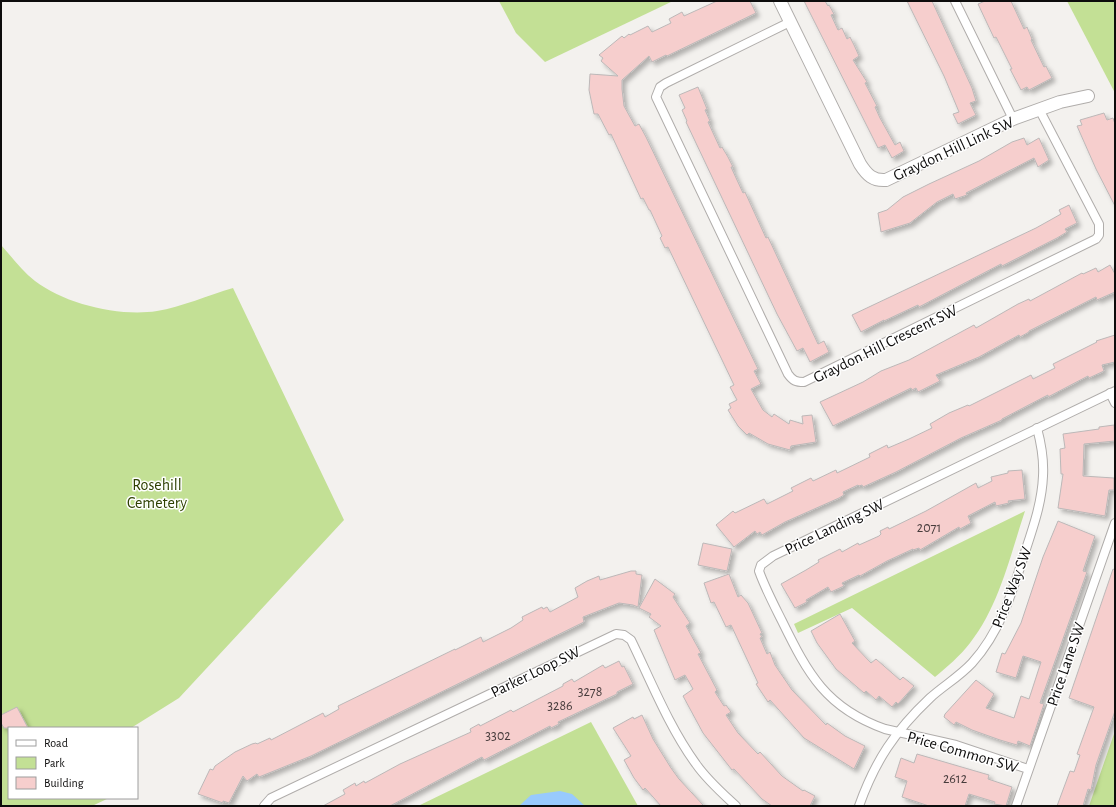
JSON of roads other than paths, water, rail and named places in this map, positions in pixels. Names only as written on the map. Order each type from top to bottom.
[{"type":"street","name":"Graydon Hill Link SW","points":[[780,1],[860,164],[872,178],[886,180],[1039,108],[1088,96]]},
{"type":"street","points":[[955,1],[1013,119]]},
{"type":"street","name":"Graydon Hill Crescent SW","points":[[790,22],[666,83],[660,87],[656,96],[788,374],[792,380],[797,382],[804,382],[862,355],[1096,239],[1099,235],[1099,224],[1039,108]]},
{"type":"street","points":[[1112,392],[1115,403]]},
{"type":"street","name":"Price Landing SW","points":[[898,732],[874,725],[851,712],[831,698],[819,686],[800,658],[765,585],[759,571],[761,565],[773,556],[1112,392]]},
{"type":"street","name":"Price Way SW","points":[[859,806],[878,762],[898,732],[931,697],[971,664],[989,640],[1005,613],[1033,526],[1042,490],[1043,459],[1037,428]]},
{"type":"street","name":"Price Lane SW","points":[[1016,806],[1115,522]]},
{"type":"street","name":"Parker Loop SW","points":[[264,806],[271,798],[616,634],[624,635],[631,640],[679,738],[715,787],[736,806]]},
{"type":"street","name":"Price Common SW","points":[[898,732],[956,745],[1028,769]]},
{"type":"water","points":[[560,791],[572,794],[585,806],[519,806],[531,795]]},
{"type":"park label","name":"Rosehill Cemetery","points":[[157,493]]}]
